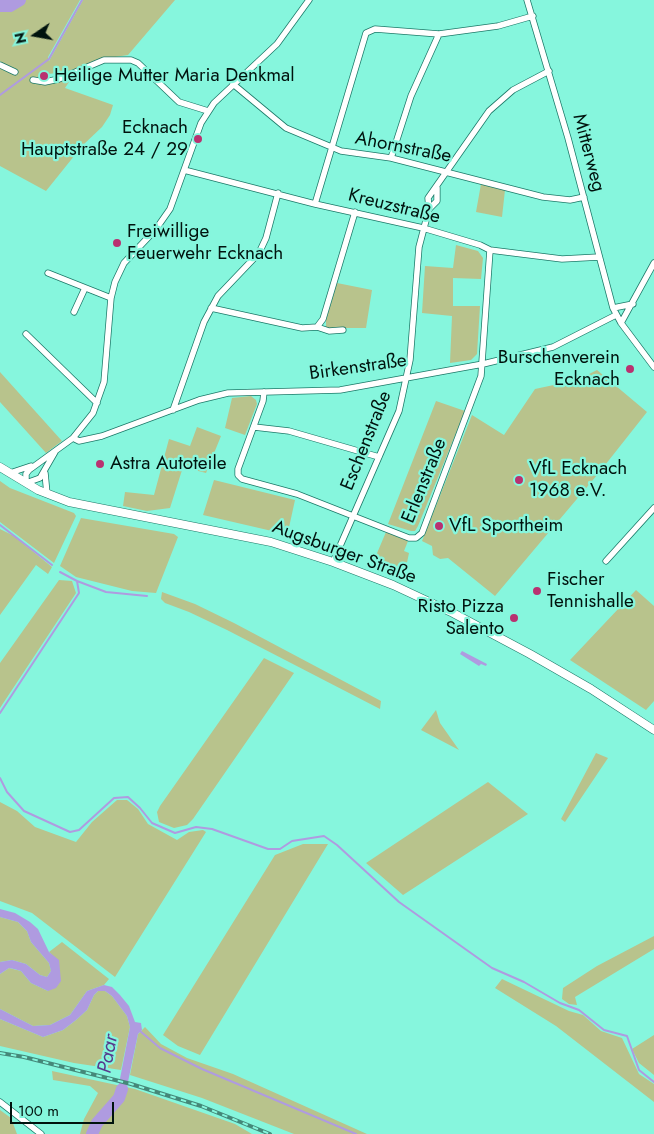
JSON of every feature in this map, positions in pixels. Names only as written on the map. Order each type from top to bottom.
[{"type":"main road","name":"Augsburger Straße","points":[[0,467],[47,494],[69,502],[271,542],[333,562],[393,585],[452,613],[563,673],[654,730]]},
{"type":"street","points":[[55,452],[45,473],[36,481],[26,483],[26,474],[36,464],[72,438],[86,424],[97,403],[107,364],[111,298],[115,282],[124,263],[156,229],[170,209],[196,132],[208,111],[233,84],[277,44],[310,0]]},
{"type":"street","name":"Mitterweg","points":[[527,0],[549,71],[613,308],[621,323],[654,366]]},
{"type":"street","points":[[315,204],[366,33],[375,29],[439,34],[498,26],[533,16]]},
{"type":"street","points":[[391,158],[411,96],[439,34]]},
{"type":"street","points":[[33,80],[45,82],[59,79],[104,60],[131,60],[148,72],[179,102],[208,111]]},
{"type":"street","points":[[0,65],[15,72]]},
{"type":"street","name":"Eschenstraße","points":[[333,562],[399,411],[410,360],[415,286],[423,228],[429,209],[428,198],[437,188],[489,111],[513,90],[549,71]]},
{"type":"street","name":"Ahornstraße","points":[[233,84],[286,128],[341,151],[391,158],[543,197],[570,200],[584,197]]},
{"type":"street","name":"Kreuzstraße","points":[[184,170],[315,204],[423,228],[480,245],[490,250],[562,259],[586,260],[599,257]]},
{"type":"street","points":[[173,410],[196,340],[211,308],[218,296],[259,253],[266,238],[278,193]]},
{"type":"street","points":[[317,326],[323,319],[355,212]]},
{"type":"street","name":"Erlenstraße","points":[[264,392],[263,401],[238,469],[238,475],[242,479],[297,494],[409,538],[416,538],[422,533],[470,408],[483,364],[490,250]]},
{"type":"street","points":[[621,323],[654,264]]},
{"type":"street","points":[[48,273],[111,298]]},
{"type":"street","points":[[74,312],[85,288]]},
{"type":"street","points":[[613,308],[633,304]]},
{"type":"street","points":[[211,308],[302,328],[317,326],[329,331],[343,330]]},
{"type":"street","name":"Birkenstraße","points":[[72,438],[79,441],[102,436],[222,394],[340,390],[483,364],[553,347],[616,315]]},
{"type":"street","points":[[26,334],[97,403]]},
{"type":"street","points":[[254,427],[289,431],[378,457]]},
{"type":"street","points":[[10,473],[36,464]]},
{"type":"street","points":[[45,473],[47,494]]},
{"type":"street","points":[[606,561],[654,508]]},
{"type":"street","points":[[0,1102],[41,1134]]},
{"type":"green space","points":[[26,0],[80,0],[48,57],[49,61],[83,0],[175,0],[128,55],[103,59],[69,72],[47,74],[35,82],[52,83],[73,76],[65,88],[113,105],[110,115],[102,127],[83,145],[46,191],[0,166],[0,68],[7,70],[0,61],[0,9],[10,11],[19,7]]},
{"type":"green space","points":[[481,184],[505,190],[502,217],[476,212]]},
{"type":"green space","points":[[456,245],[478,251],[483,258],[481,279],[453,278],[453,306],[480,306],[477,354],[471,360],[450,363],[452,316],[422,313],[425,266],[453,268]]},
{"type":"green space","points":[[337,283],[372,290],[366,328],[326,328],[326,320]]},
{"type":"green space","name":"VfL Ecknach 1968 e.V.","points":[[597,370],[647,412],[598,474],[495,596],[448,558],[440,559],[433,555],[432,546],[422,541],[472,415],[504,435],[535,389],[577,380]]},
{"type":"green space","points":[[0,372],[62,441],[46,453],[0,402]]},
{"type":"green space","points":[[251,396],[256,400],[257,404],[245,435],[225,428],[232,398]]},
{"type":"green space","points":[[436,401],[465,411],[418,526],[415,531],[411,531],[388,524]]},
{"type":"green space","points":[[197,427],[221,436],[206,473],[183,467],[170,508],[147,511],[123,506],[125,492],[154,495],[169,439],[190,446]]},
{"type":"green space","points":[[214,480],[295,500],[288,532],[272,531],[203,515]]},
{"type":"green space","points":[[0,481],[10,488],[74,513],[76,516],[54,563],[0,522]]},
{"type":"green space","points":[[81,518],[174,534],[178,537],[156,593],[132,591],[76,577],[60,566]]},
{"type":"green space","points":[[0,529],[14,536],[52,567],[48,574],[36,565],[0,615]]},
{"type":"green space","points":[[386,532],[408,541],[404,551],[409,553],[404,577],[372,565]]},
{"type":"green space","points":[[59,580],[72,581],[76,593],[0,708],[0,663]]},
{"type":"green space","points":[[636,590],[654,606],[654,701],[646,710],[570,660]]},
{"type":"green space","points":[[162,592],[195,604],[234,623],[381,701],[380,709],[227,630],[165,603],[161,599]]},
{"type":"green space","points":[[264,658],[294,673],[193,819],[187,825],[174,828],[159,822],[157,812],[160,806]]},
{"type":"green space","points":[[436,710],[440,723],[459,750],[421,730]]},
{"type":"green space","points":[[596,753],[608,758],[565,822],[561,819]]},
{"type":"green space","points":[[488,782],[528,814],[403,895],[366,863]]},
{"type":"green space","points":[[117,800],[127,800],[138,809],[148,824],[177,840],[189,832],[203,830],[206,832],[115,977],[32,913],[0,901],[0,802],[17,811],[35,827],[76,842],[92,822]]},
{"type":"green space","points":[[303,844],[328,844],[200,1055],[178,1046],[163,1035],[275,855]]},
{"type":"green space","points":[[0,917],[18,922],[27,931],[31,942],[49,963],[51,971],[47,977],[40,975],[26,964],[12,960],[0,962]]},
{"type":"green space","points":[[654,936],[654,949],[575,997],[577,1005],[569,1004],[562,999],[563,988],[597,966]]},
{"type":"green space","points":[[62,942],[109,979],[104,985],[87,991],[70,1015],[50,1025],[33,1026],[0,1009],[0,974],[9,968],[21,971],[31,983],[48,991],[54,957],[49,952]]},
{"type":"green space","points":[[502,979],[569,1011],[583,1015],[601,1031],[622,1038],[639,1074],[654,1084],[654,1102],[556,1026],[495,988]]},
{"type":"green space","points":[[98,991],[105,991],[112,996],[127,1016],[130,1027],[121,1070],[74,1063],[0,1046],[0,1019],[43,1037],[63,1030],[76,1020],[87,1010]]},
{"type":"green space","points":[[145,1027],[161,1044],[187,1058],[233,1074],[367,1134],[294,1134],[202,1098],[130,1075],[138,1034]]},
{"type":"green space","points":[[654,1035],[654,1075],[639,1063],[632,1049]]},
{"type":"green space","points":[[52,1071],[135,1089],[235,1124],[252,1134],[80,1134],[84,1119],[98,1093],[90,1086],[53,1080]]},
{"type":"green space","points":[[0,1110],[11,1118],[17,1134],[0,1134]]},
{"type":"shaded area","points":[[462,651],[487,664],[486,666],[481,664],[479,666],[460,654]]},
{"type":"shaded area","points":[[0,909],[15,913],[38,929],[49,952],[59,960],[61,981],[56,988],[48,991],[31,983],[21,971],[14,969],[9,968],[0,974],[0,962],[12,960],[26,964],[40,975],[47,977],[51,971],[49,963],[31,942],[27,931],[18,922],[0,917]]},
{"type":"shaded area","points":[[104,985],[112,987],[120,995],[129,1006],[135,1022],[141,1023],[142,1030],[138,1034],[125,1096],[116,1106],[113,1102],[118,1089],[130,1027],[127,1016],[112,996],[105,991],[98,991],[87,1010],[76,1020],[63,1030],[43,1037],[0,1019],[0,1009],[33,1026],[50,1025],[70,1015],[87,991]]},
{"type":"waterway","points":[[0,6],[10,6],[20,0]]},
{"type":"waterway","points":[[0,95],[49,59],[82,0]]},
{"type":"waterway","points":[[0,525],[52,565]]},
{"type":"waterway","points":[[60,572],[106,592],[147,596]]},
{"type":"waterway","points":[[0,713],[79,593],[77,581]]},
{"type":"waterway","points":[[0,778],[7,792],[24,811],[70,832],[79,830],[114,798],[128,797],[152,823],[175,833],[196,827],[212,829],[268,849],[280,849],[292,841],[324,836],[337,845],[399,902],[492,968],[524,982],[560,1003],[579,1010],[604,1030],[627,1036],[639,1070],[654,1082]]},
{"type":"waterway","points":[[140,1031],[160,1048],[202,1069],[356,1134]]},
{"type":"waterway","name":"Paar","points":[[92,1134],[97,1123],[119,1098],[122,1089]]},
{"type":"railway","points":[[0,1053],[24,1057],[131,1084],[201,1106],[270,1134]]},
{"type":"place","name":"Heilige Mutter Maria Denkmal","points":[[44,76]]},
{"type":"place","name":"Ecknach Hauptstraße 24 / 29","points":[[198,139]]},
{"type":"place","name":"Freiwillige Feuerwehr Ecknach","points":[[117,243]]},
{"type":"place","name":"Burschenverein Ecknach","points":[[630,369]]},
{"type":"place","name":"Astra Autoteile","points":[[100,464]]},
{"type":"place","name":"VfL Ecknach 1968 e.V.","points":[[519,480]]},
{"type":"place","name":"VfL Sportheim","points":[[439,526]]},
{"type":"place","name":"Fischer Tennishalle","points":[[537,591]]},
{"type":"place","name":"Risto Pizza Salento","points":[[514,618]]}]
